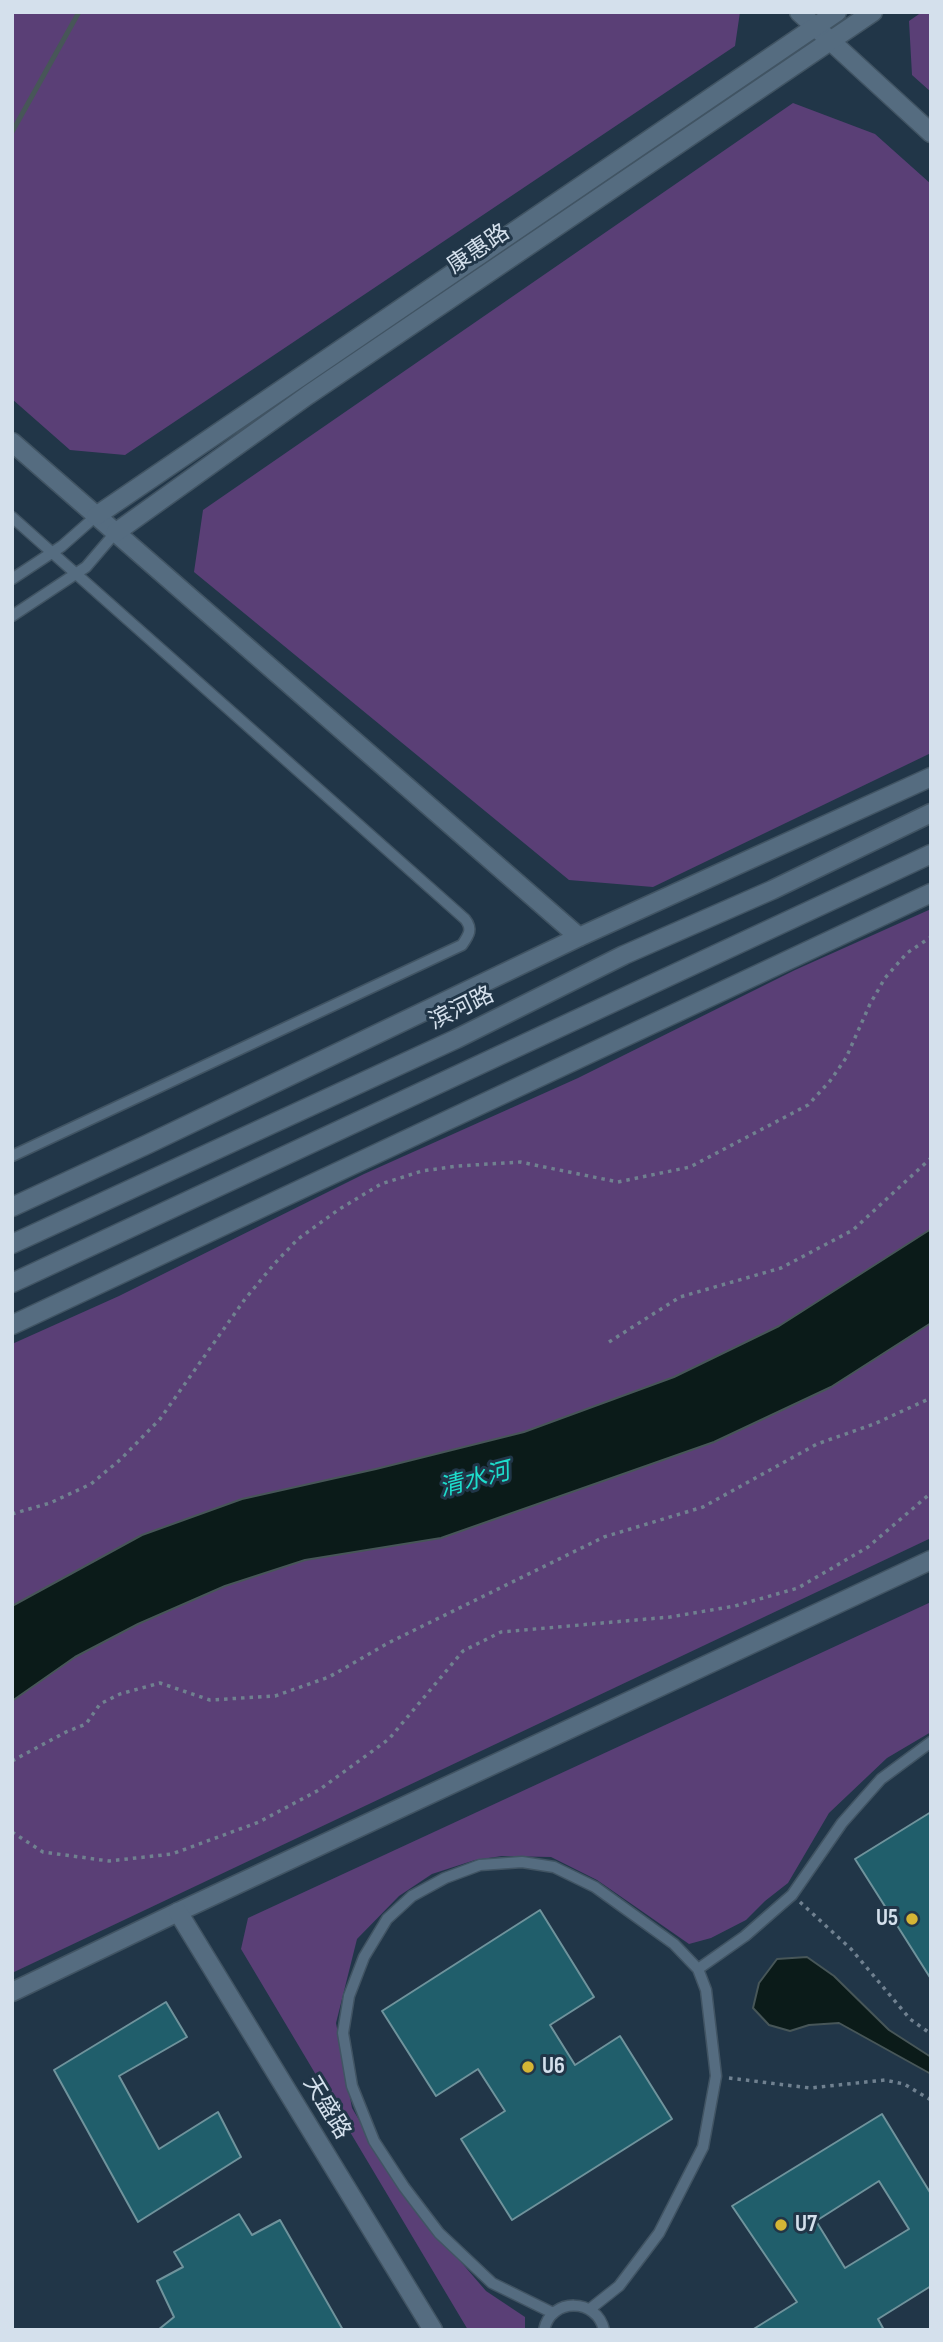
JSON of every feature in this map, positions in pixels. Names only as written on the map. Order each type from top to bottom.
[{"type":"street","points":[[799,12],[931,133]]},
{"type":"street","name":"康惠路","points":[[96,516],[837,12]]},
{"type":"street","name":"康惠路","points":[[115,533],[308,395],[873,12]]},
{"type":"street","points":[[12,442],[579,937]]},
{"type":"street","points":[[12,1207],[160,1139],[579,937],[931,777]]},
{"type":"street","name":"滨河路","points":[[12,1244],[444,1045],[624,955],[772,890],[931,813]]},
{"type":"street","points":[[12,1283],[931,854]]},
{"type":"street","points":[[12,1325],[931,893]]},
{"type":"street","points":[[12,1992],[931,1560]]},
{"type":"street","name":"天盛路","points":[[178,1912],[433,2330]]},
{"type":"lane","points":[[12,579],[96,516]]},
{"type":"lane","points":[[12,517],[470,925],[470,935],[462,945],[12,1156]]},
{"type":"lane","points":[[12,616],[86,567],[115,533]]},
{"type":"lane","points":[[698,1969],[745,1936],[792,1895],[842,1823],[881,1779],[931,1742]]},
{"type":"lane","points":[[553,2312],[492,2283],[439,2233],[404,2187],[374,2141],[352,2086],[343,2033],[349,1996],[363,1957],[387,1919],[412,1896],[445,1878],[480,1865],[522,1862],[554,1867],[594,1887],[674,1944],[698,1969],[706,1990],[716,2076],[703,2147],[659,2233],[618,2286],[590,2309]]},
{"type":"lane","points":[[544,2330],[553,2312],[564,2306],[577,2305],[598,2315],[604,2330]]},
{"type":"path","points":[[12,1514],[50,1503],[92,1484],[121,1459],[160,1419],[245,1299],[275,1263],[298,1239],[338,1210],[381,1184],[422,1171],[458,1166],[520,1162],[618,1182],[690,1167],[808,1105],[831,1081],[846,1058],[885,978],[907,953],[931,937]]},
{"type":"path","points":[[609,1342],[680,1297],[781,1268],[853,1230],[930,1158]]},
{"type":"path","points":[[12,1761],[86,1724],[100,1704],[133,1690],[160,1683],[210,1700],[275,1696],[329,1676],[388,1643],[604,1537],[703,1507],[817,1444],[874,1424],[931,1398]]},
{"type":"path","points":[[12,1832],[43,1852],[109,1861],[172,1854],[259,1822],[319,1790],[389,1739],[463,1651],[501,1632],[670,1617],[736,1606],[798,1588],[868,1547],[931,1493]]},
{"type":"path","points":[[792,1895],[851,1949],[910,2019],[931,2034]]},
{"type":"path","points":[[716,2076],[810,2088],[886,2080],[904,2084],[931,2100]]},
{"type":"shaded area","points":[[12,12],[740,12],[735,46],[125,455],[70,450],[12,399]]},
{"type":"shaded area","points":[[922,12],[931,12],[931,92],[912,75],[909,21]]},
{"type":"shaded area","points":[[793,103],[875,134],[931,184],[931,753],[653,887],[569,880],[194,572],[203,510]]},
{"type":"shaded area","points":[[931,909],[931,1538],[12,1973],[12,1344],[119,1296],[364,1174],[578,1078],[795,970]]},
{"type":"shaded area","points":[[931,1602],[931,1732],[887,1758],[829,1813],[788,1883],[746,1920],[711,1938],[689,1944],[597,1880],[551,1857],[502,1856],[475,1860],[432,1874],[399,1896],[357,1939],[336,2023],[352,2108],[404,2196],[486,2291],[525,2317],[525,2330],[468,2330],[241,1949],[248,1918]]},
{"type":"water","name":"清水河","points":[[931,1229],[931,1323],[831,1387],[714,1442],[441,1538],[305,1560],[225,1586],[138,1624],[75,1657],[12,1701],[12,1606],[142,1535],[242,1499],[524,1432],[674,1377],[779,1326]]},
{"type":"water","points":[[807,1957],[834,1976],[889,2030],[931,2057],[931,2074],[839,2023],[809,2025],[790,2031],[769,2025],[753,2008],[759,1983],[777,1959]]},
{"type":"building","name":"U5","points":[[931,1812],[931,1979],[855,1859]]},
{"type":"building","name":"U6","points":[[540,1910],[594,1997],[550,2025],[575,2065],[620,2036],[672,2119],[512,2220],[461,2139],[505,2111],[478,2069],[436,2096],[382,2011]]},
{"type":"building","points":[[166,2002],[187,2037],[119,2076],[159,2149],[218,2112],[241,2157],[138,2222],[54,2070]]},
{"type":"building","name":"U7","points":[[882,2114],[931,2194],[931,2286],[878,2319],[884,2330],[752,2330],[797,2302],[732,2206]],"holes":[[[879,2181],[909,2229],[845,2268],[816,2221]]]},
{"type":"building","points":[[239,2214],[252,2235],[280,2220],[343,2330],[158,2330],[174,2317],[157,2281],[183,2267],[174,2252]]},
{"type":"waterway","points":[[12,132],[79,12]]},
{"type":"place","name":"U5","points":[[912,1919]]},
{"type":"place","name":"U6","points":[[528,2067]]},
{"type":"place","name":"U7","points":[[781,2225]]}]
